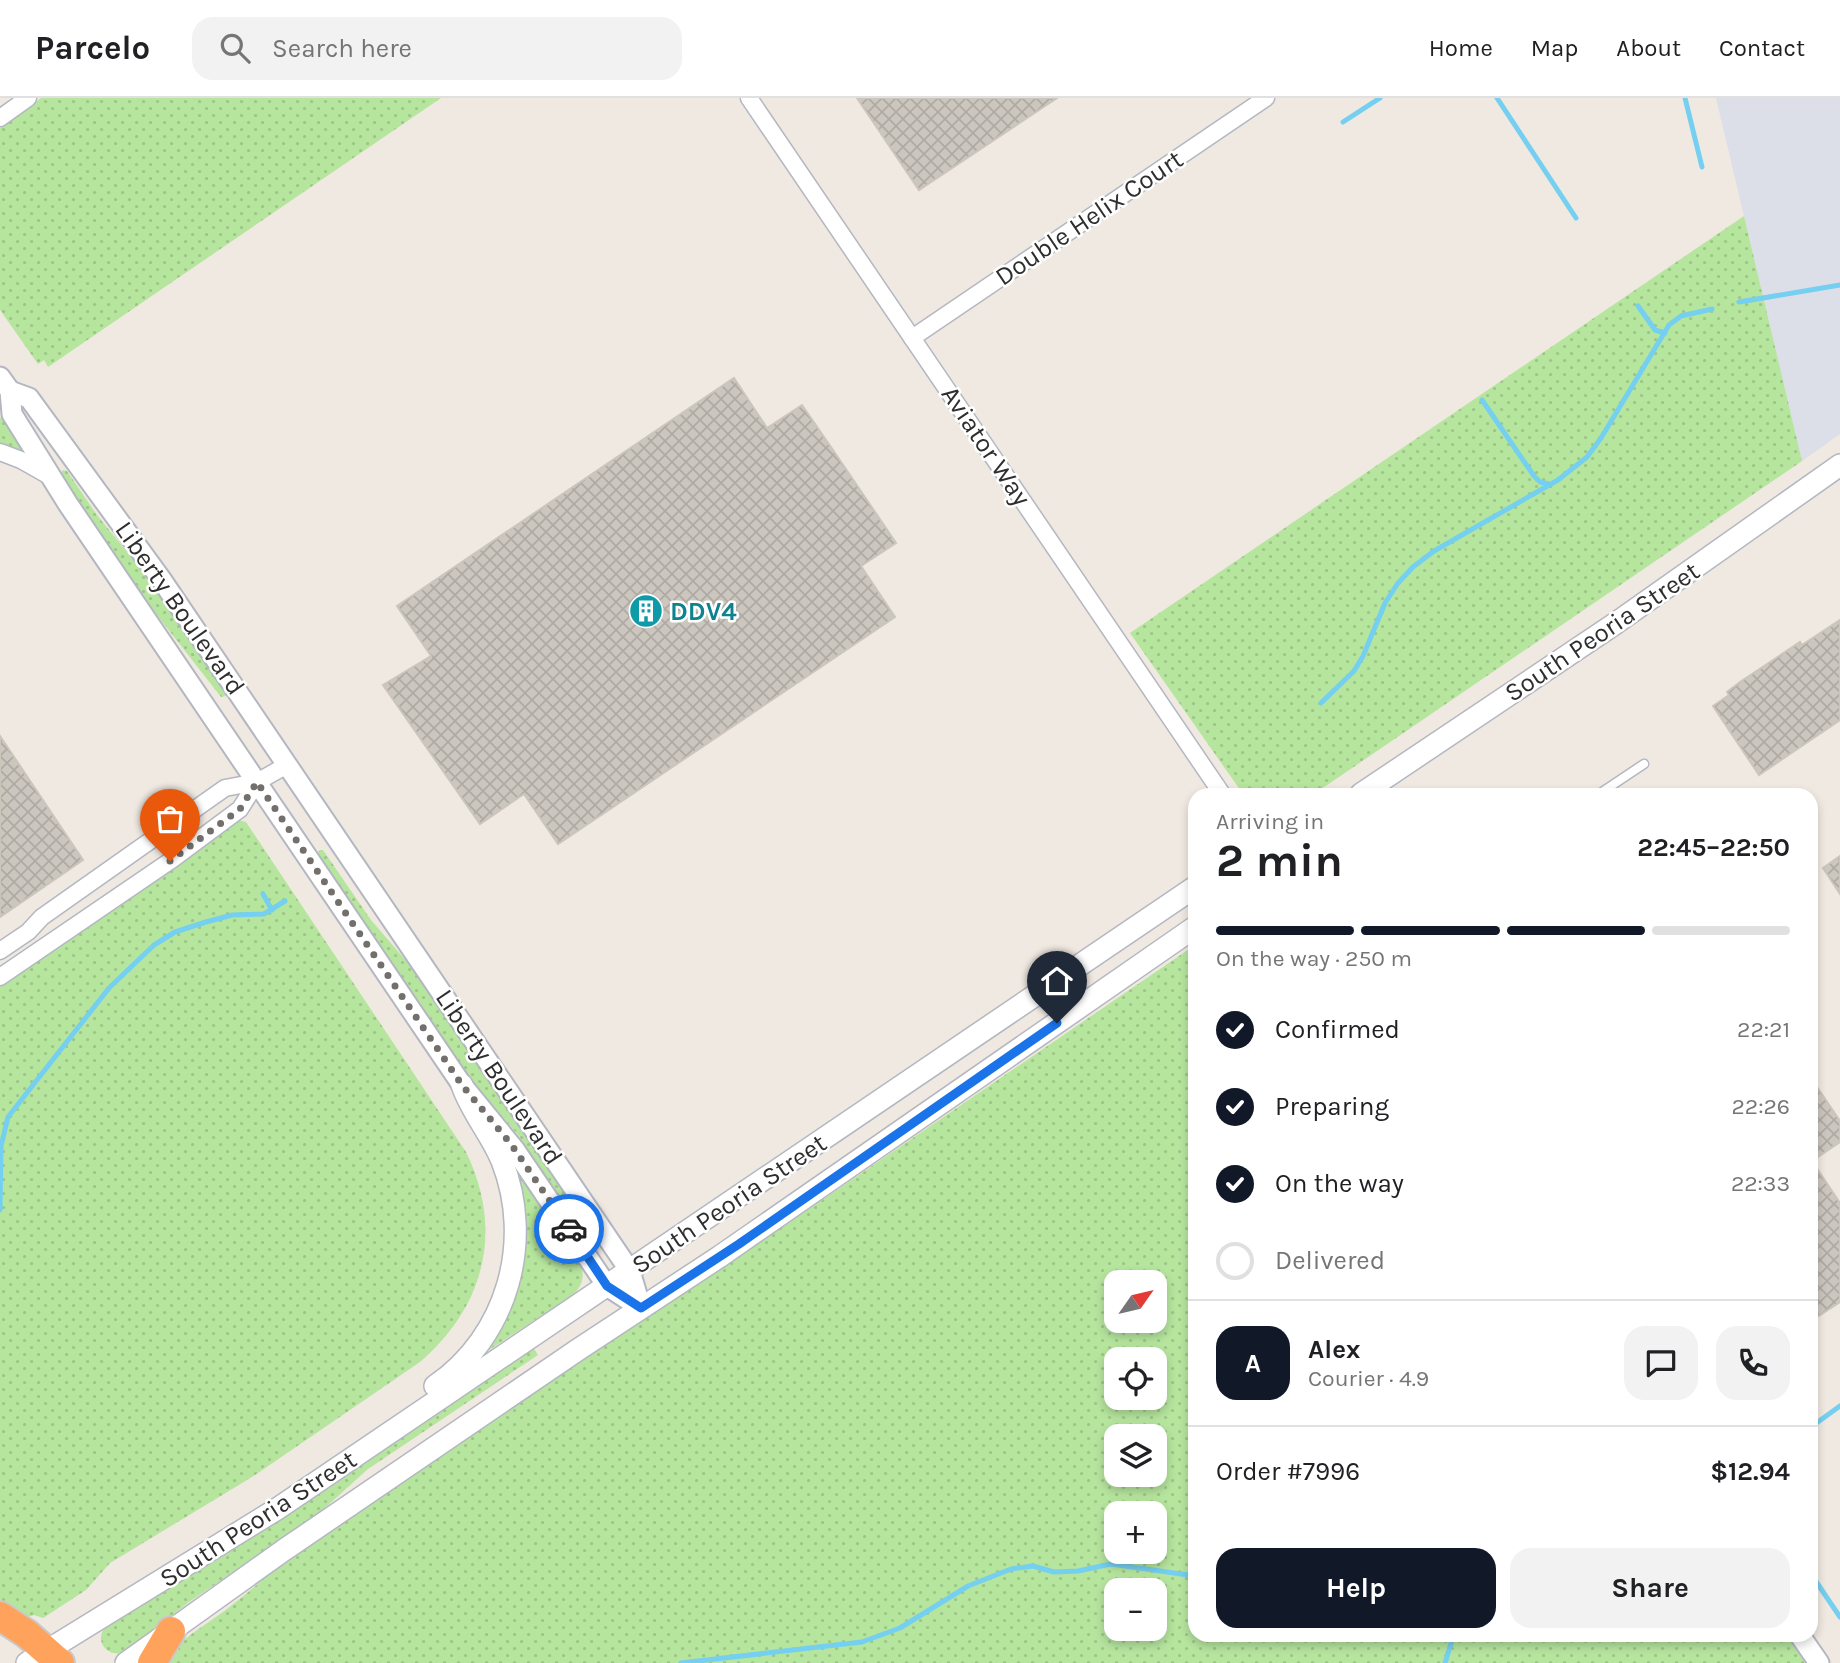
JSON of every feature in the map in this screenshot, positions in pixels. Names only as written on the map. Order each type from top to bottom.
[{"type":"highway","points":[[0,1616],[45,1659]]},
{"type":"highway","points":[[152,1663],[171,1631]]},
{"type":"main road","name":"South Peoria Street","points":[[1370,788],[1626,616],[1840,466]]},
{"type":"main road","name":"South Peoria Street","points":[[45,1659],[277,1510],[1188,892]]},
{"type":"main road","name":"South Peoria Street","points":[[125,1663],[294,1543],[730,1250],[1188,932]]},
{"type":"main road","points":[[396,1429],[414,1401],[454,1372],[481,1340],[503,1301],[514,1259],[516,1226],[512,1190],[496,1147],[467,1101],[462,1085]]},
{"type":"street","points":[[0,118],[27,98]]},
{"type":"street","name":"Aviator Way","points":[[749,98],[1218,788]]},
{"type":"street","name":"Double Helix Court","points":[[912,338],[1266,98]]},
{"type":"street","name":"Liberty Boulevard","points":[[2,392],[12,414],[68,504],[462,1085],[515,1150],[607,1286],[641,1308]]},
{"type":"street","name":"Liberty Boulevard","points":[[2,392],[29,398],[161,579],[630,1271],[641,1308]]},
{"type":"street","points":[[0,452],[26,462],[54,479]]},
{"type":"street","points":[[0,951],[28,932],[42,917],[172,828],[225,788],[257,782],[287,765]]},
{"type":"street","points":[[0,977],[178,855],[240,809],[257,782]]},
{"type":"street","points":[[1805,1642],[1819,1663]]},
{"type":"lane","points":[[1608,788],[1644,764]]},
{"type":"shaded area","points":[[1716,98],[1840,98],[1840,434],[1802,461]]},
{"type":"green space","points":[[41,98],[441,98],[48,367],[44,360],[38,364],[0,310],[0,128]]},
{"type":"green space","points":[[1744,216],[1802,461],[1323,788],[1239,788],[1130,633]]},
{"type":"green space","points":[[4,416],[29,457],[0,447],[0,418]]},
{"type":"green space","points":[[63,470],[67,471],[97,515],[144,573],[226,696],[221,697],[153,610],[60,474]]},
{"type":"green space","points":[[238,820],[246,822],[466,1152],[478,1181],[484,1210],[482,1265],[473,1292],[460,1317],[420,1362],[252,1477],[110,1563],[86,1590],[43,1618],[34,1615],[28,1617],[0,1600],[0,986],[177,867]]},
{"type":"green space","points":[[323,850],[371,920],[415,971],[574,1205],[572,1209],[567,1209],[519,1136],[472,1081],[317,854]]},
{"type":"green space","points":[[1188,950],[1188,1642],[1791,1642],[1805,1663],[162,1663],[184,1640],[266,1577],[514,1404],[815,1205]]},
{"type":"green space","points":[[519,1174],[581,1265],[583,1274],[578,1289],[571,1296],[483,1354],[488,1344]]},
{"type":"green space","points":[[533,1347],[538,1355],[368,1469],[317,1515],[189,1602],[124,1653],[111,1652],[103,1645],[101,1635],[108,1624],[247,1540]]},
{"type":"building","points":[[857,98],[1057,98],[919,190]]},
{"type":"building","name":"DDV4","points":[[734,378],[767,428],[802,405],[896,543],[861,566],[895,617],[558,844],[524,794],[480,824],[383,685],[431,656],[397,606]]},
{"type":"building","points":[[1840,620],[1840,720],[1759,775],[1713,706],[1729,695],[1727,692],[1740,682],[1800,642],[1802,645]]},
{"type":"building","points":[[0,736],[83,860],[0,917]]},
{"type":"building","points":[[1840,856],[1840,894],[1823,868]]},
{"type":"building","points":[[1818,1088],[1840,1121],[1840,1142],[1818,1157]]},
{"type":"building","points":[[1818,1170],[1840,1203],[1840,1302],[1818,1316]]},
{"type":"waterway","points":[[1343,122],[1380,98]]},
{"type":"waterway","points":[[1497,98],[1576,218]]},
{"type":"waterway","points":[[1685,98],[1702,167]]},
{"type":"waterway","points":[[1739,302],[1840,285]]},
{"type":"waterway","points":[[1638,306],[1655,330],[1665,333]]},
{"type":"waterway","points":[[1321,703],[1354,671],[1385,603],[1413,567],[1434,551],[1558,480],[1587,457],[1669,325],[1681,316],[1712,309]]},
{"type":"waterway","points":[[1482,400],[1534,476],[1540,482],[1549,484]]},
{"type":"waterway","points":[[263,894],[272,910]]},
{"type":"waterway","points":[[0,1210],[1,1146],[8,1117],[109,988],[154,945],[175,932],[232,915],[264,914],[285,901]]},
{"type":"waterway","points":[[1818,1422],[1840,1406]]},
{"type":"waterway","points":[[681,1663],[862,1642],[900,1628],[968,1586],[1011,1569],[1033,1566],[1054,1572],[1078,1571],[1111,1564],[1188,1575]]},
{"type":"waterway","points":[[1818,1584],[1840,1617]]},
{"type":"waterway","points":[[1445,1663],[1452,1642]]},
{"type":"way so far","points":[[170,861],[240,809],[257,782],[462,1085],[511,1144],[569,1229]]},
{"type":"place","name":"DDV4","points":[[646,611]]},
{"type":"route","points":[[569,1229],[607,1286],[641,1308],[739,1244],[1057,1023]]}]
